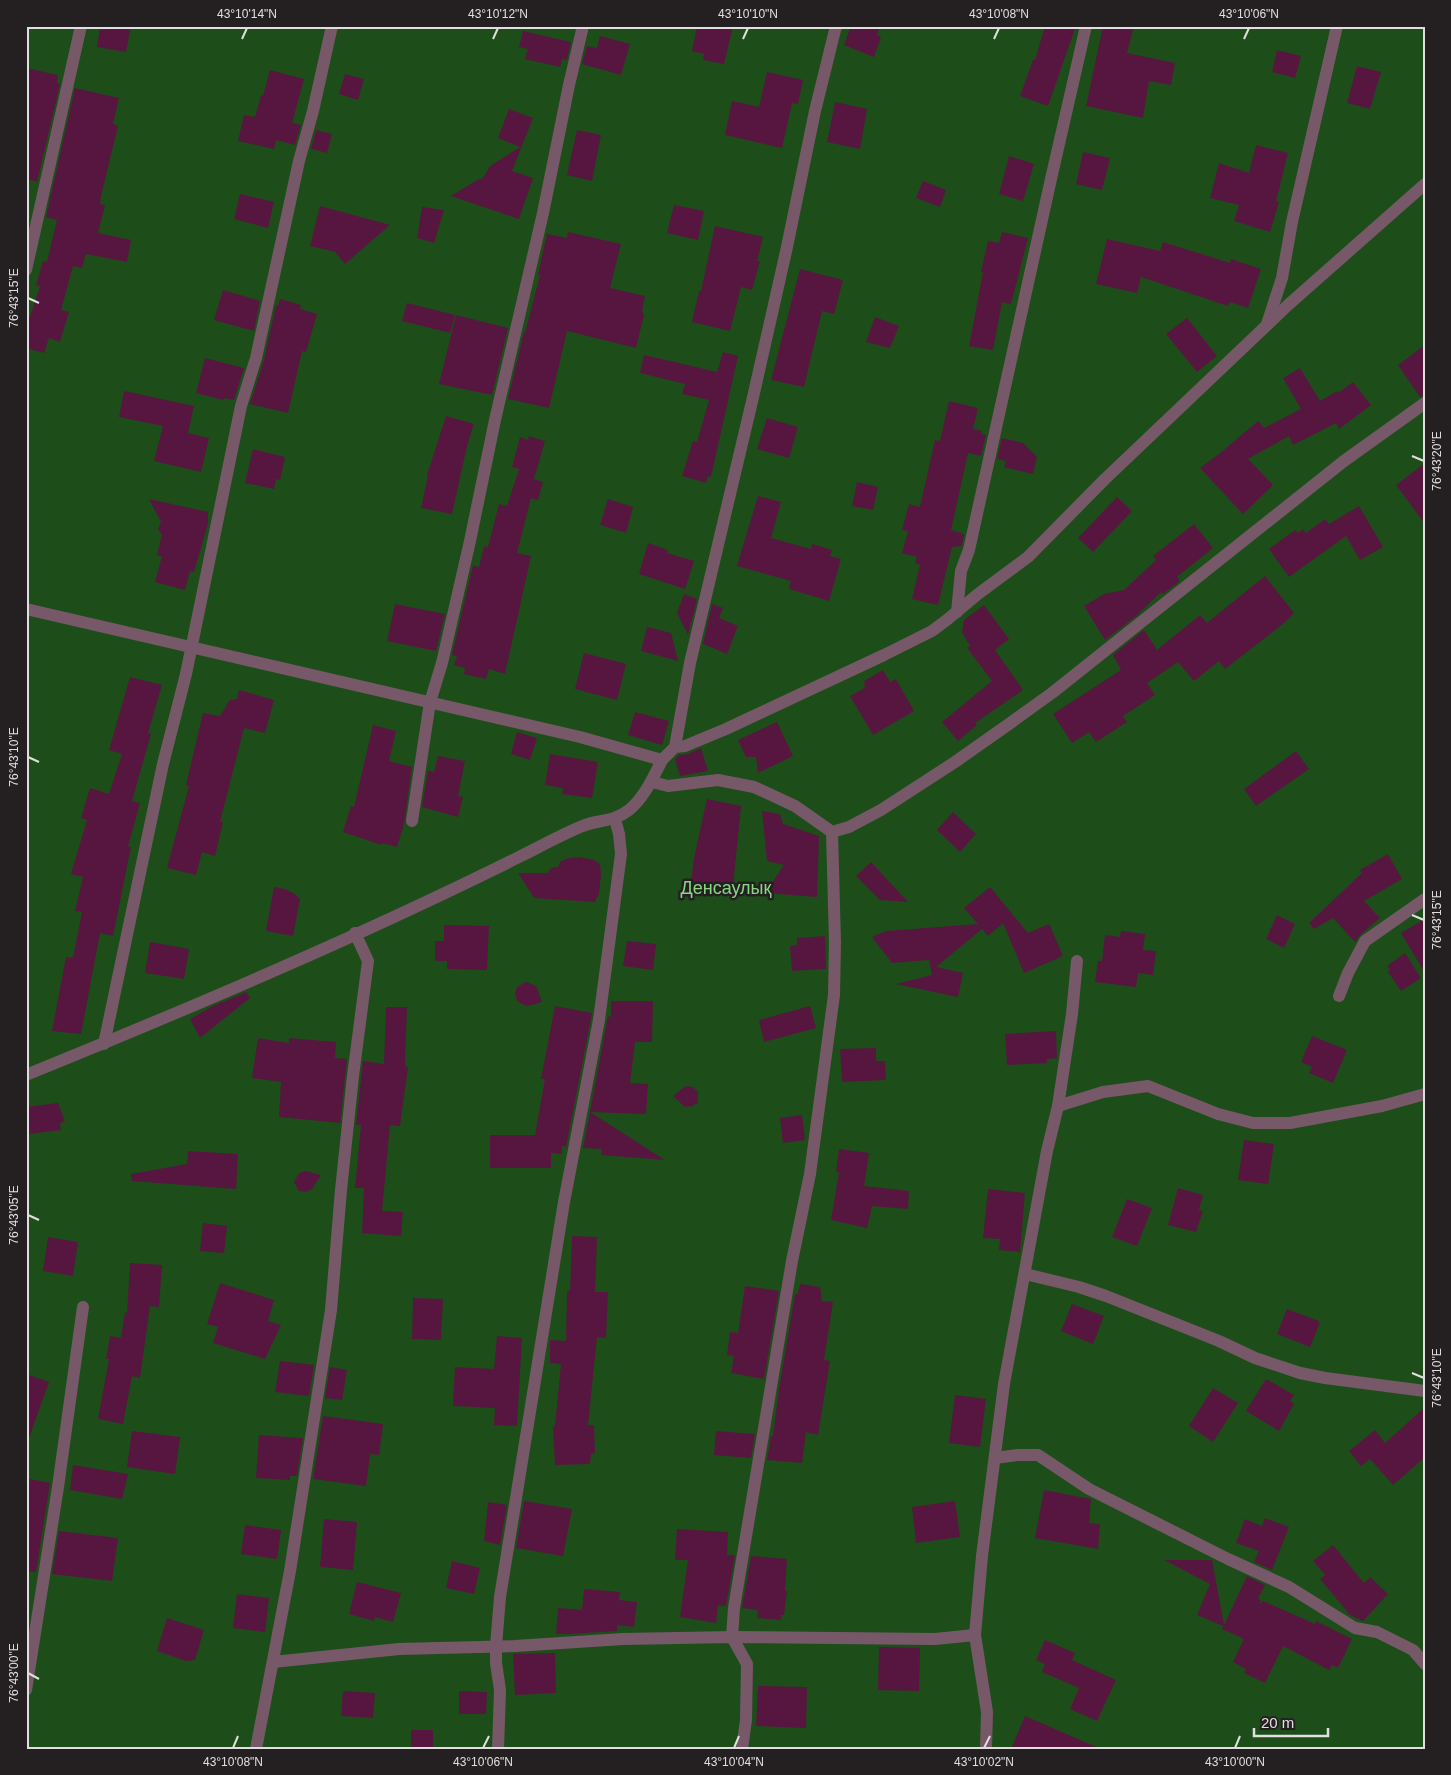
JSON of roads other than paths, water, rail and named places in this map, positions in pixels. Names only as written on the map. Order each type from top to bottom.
[{"type":"street","points":[[26,270],[81,26]]},
{"type":"street","points":[[104,1044],[163,764],[186,674],[241,406],[256,358],[299,161],[313,111],[332,26]]},
{"type":"street","points":[[412,821],[430,702],[442,663],[470,542],[495,420],[543,213],[583,26]]},
{"type":"street","points":[[26,1075],[104,1044],[306,957],[405,912],[582,826],[615,819],[630,809],[652,782],[662,760],[675,747],[690,664],[756,383],[815,111],[836,26]]},
{"type":"street","points":[[957,612],[961,571],[969,550],[1086,26]]},
{"type":"street","points":[[1266,326],[1282,278],[1292,222],[1337,26]]},
{"type":"street","points":[[675,747],[685,746],[726,729],[932,631],[1028,557],[1105,479],[1266,326],[1425,184]]},
{"type":"street","points":[[832,832],[849,827],[881,810],[1009,724],[1344,461],[1425,403]]},
{"type":"street","points":[[26,609],[580,737],[662,760]]},
{"type":"street","points":[[652,782],[668,786],[718,780],[754,787],[795,806],[832,832]]},
{"type":"street","points":[[498,1749],[500,1690],[496,1663],[496,1646],[500,1596],[564,1202],[599,1020],[621,854],[615,819]]},
{"type":"street","points":[[742,1749],[746,1720],[747,1664],[732,1637],[734,1608],[792,1261],[810,1174],[834,994],[832,832]]},
{"type":"street","points":[[1339,996],[1348,973],[1365,941],[1425,899]]},
{"type":"street","points":[[256,1749],[290,1571],[331,1310],[353,1076],[368,961],[355,934]]},
{"type":"street","points":[[986,1749],[987,1712],[975,1635],[983,1547],[1004,1384],[1058,1106],[1072,1014],[1077,961]]},
{"type":"street","points":[[1058,1106],[1103,1092],[1148,1086],[1218,1114],[1253,1123],[1290,1123],[1382,1106],[1425,1094]]},
{"type":"street","points":[[1025,1274],[1079,1287],[1106,1296],[1219,1341],[1254,1358],[1300,1373],[1425,1391]]},
{"type":"street","points":[[26,1690],[57,1496],[83,1307]]},
{"type":"street","points":[[995,1458],[1038,1455],[1089,1489],[1228,1559],[1290,1587],[1355,1628],[1377,1632],[1413,1650],[1425,1664]]},
{"type":"street","points":[[273,1662],[399,1650],[588,1643],[623,1639],[732,1637],[936,1639],[975,1635]]},
{"type":"park label","name":"Денсаулық","points":[[726,888]]}]
